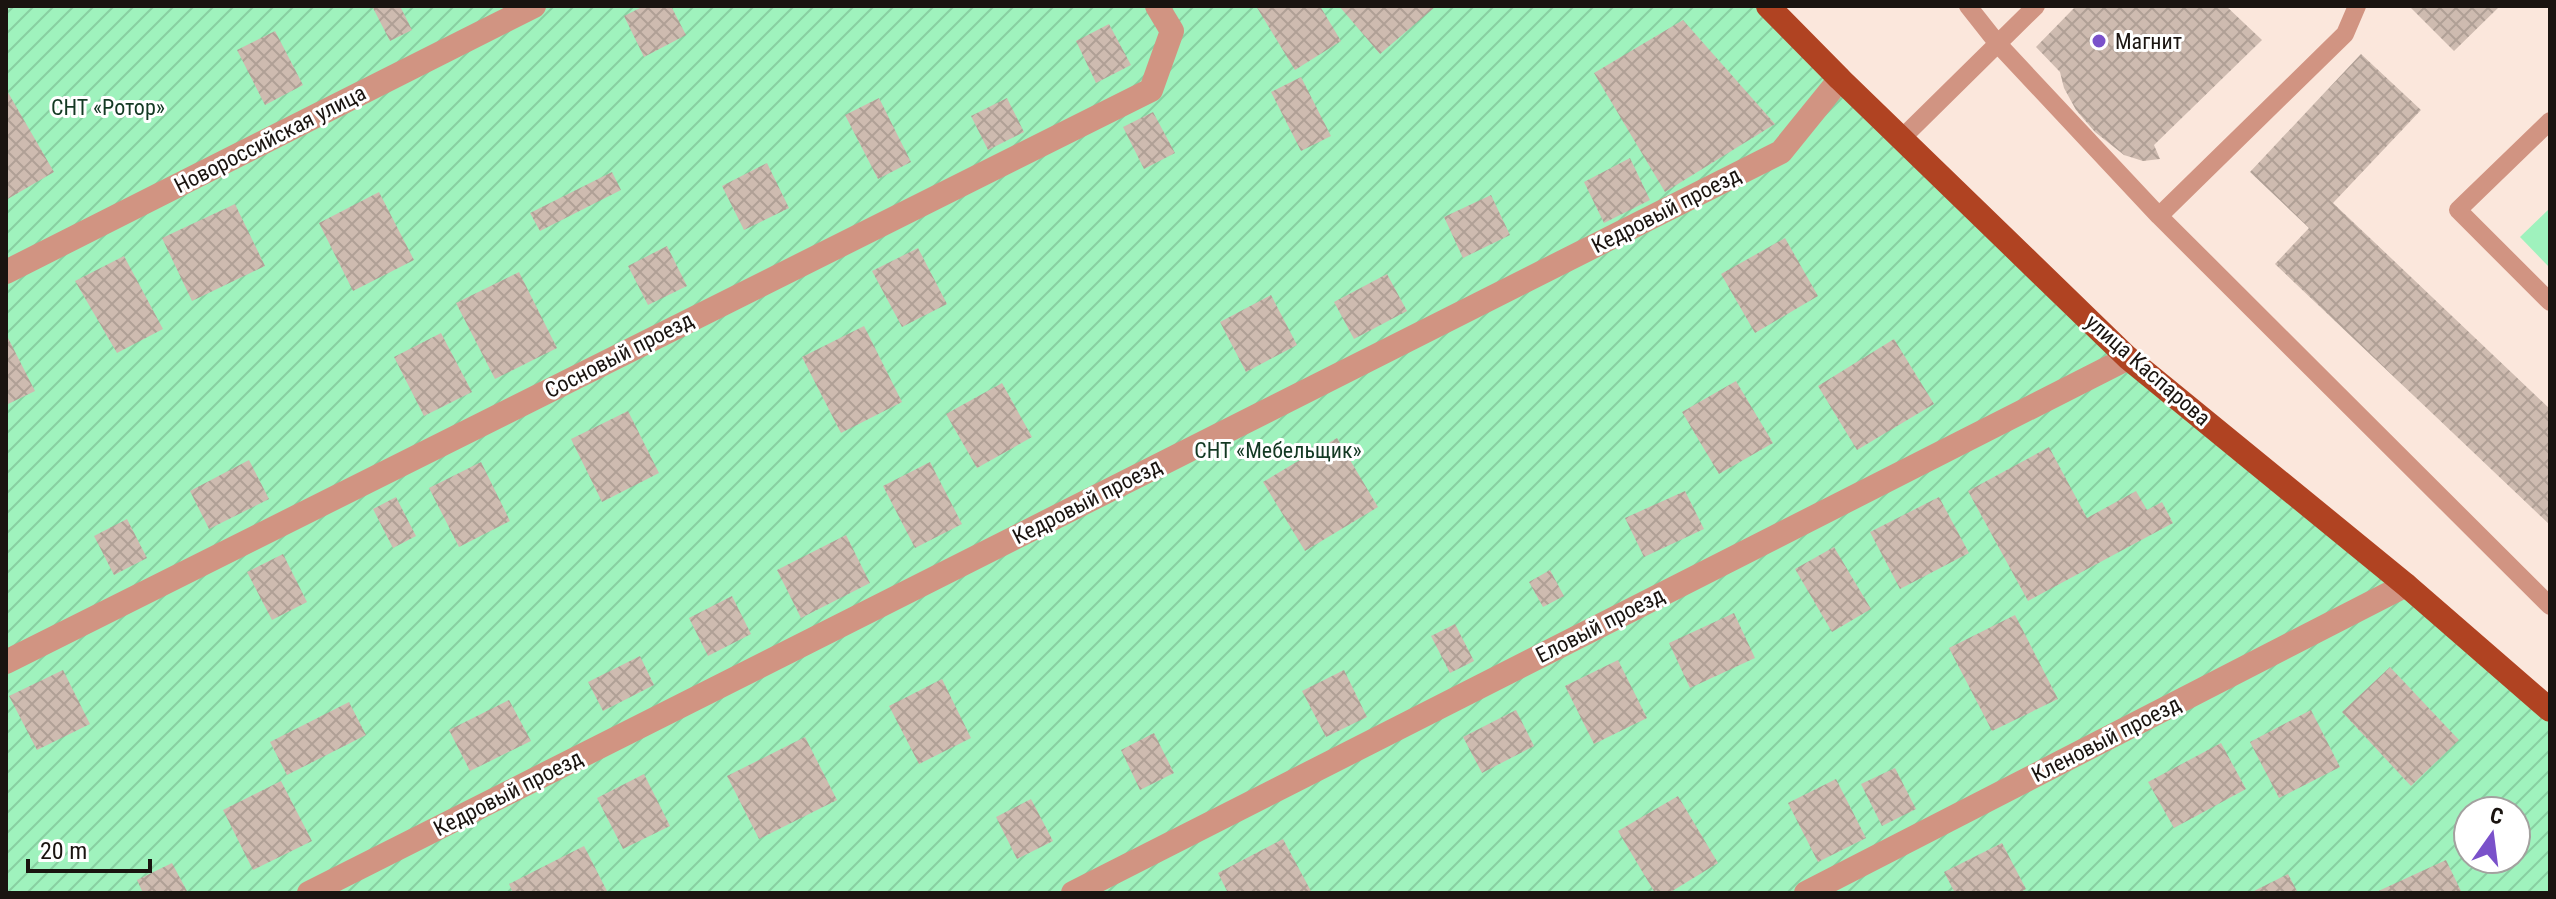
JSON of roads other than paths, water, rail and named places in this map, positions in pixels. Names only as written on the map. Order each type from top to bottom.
[{"type":"main road","name":"улица Каспарова","points":[[1768,6],[2128,358],[2406,585],[2550,710]]},
{"type":"street","name":"Новороссийская улица","points":[[6,272],[534,6]]},
{"type":"street","name":"Сосновый проезд","points":[[6,662],[1151,90],[1172,31],[1157,6]]},
{"type":"street","name":"Кедровый проезд","points":[[309,893],[1781,152],[1840,79]]},
{"type":"street","name":"Еловый проезд","points":[[1073,893],[2128,358]]},
{"type":"street","name":"Кленовый проезд","points":[[1806,893],[2406,585]]},
{"type":"lane","points":[[1968,6],[1998,44],[2159,216],[2550,606]]},
{"type":"lane","points":[[1902,138],[2036,6]]},
{"type":"lane","points":[[2159,216],[2345,34],[2357,6]]},
{"type":"lane","points":[[2550,121],[2458,210],[2550,302]]},
{"type":"place","name":"Магнит","points":[[2099,41]]},
{"type":"park label","name":"СНТ «Ротор»","points":[[108,107]]},
{"type":"park label","name":"СНТ «Мебельщик»","points":[[1278,450]]}]
